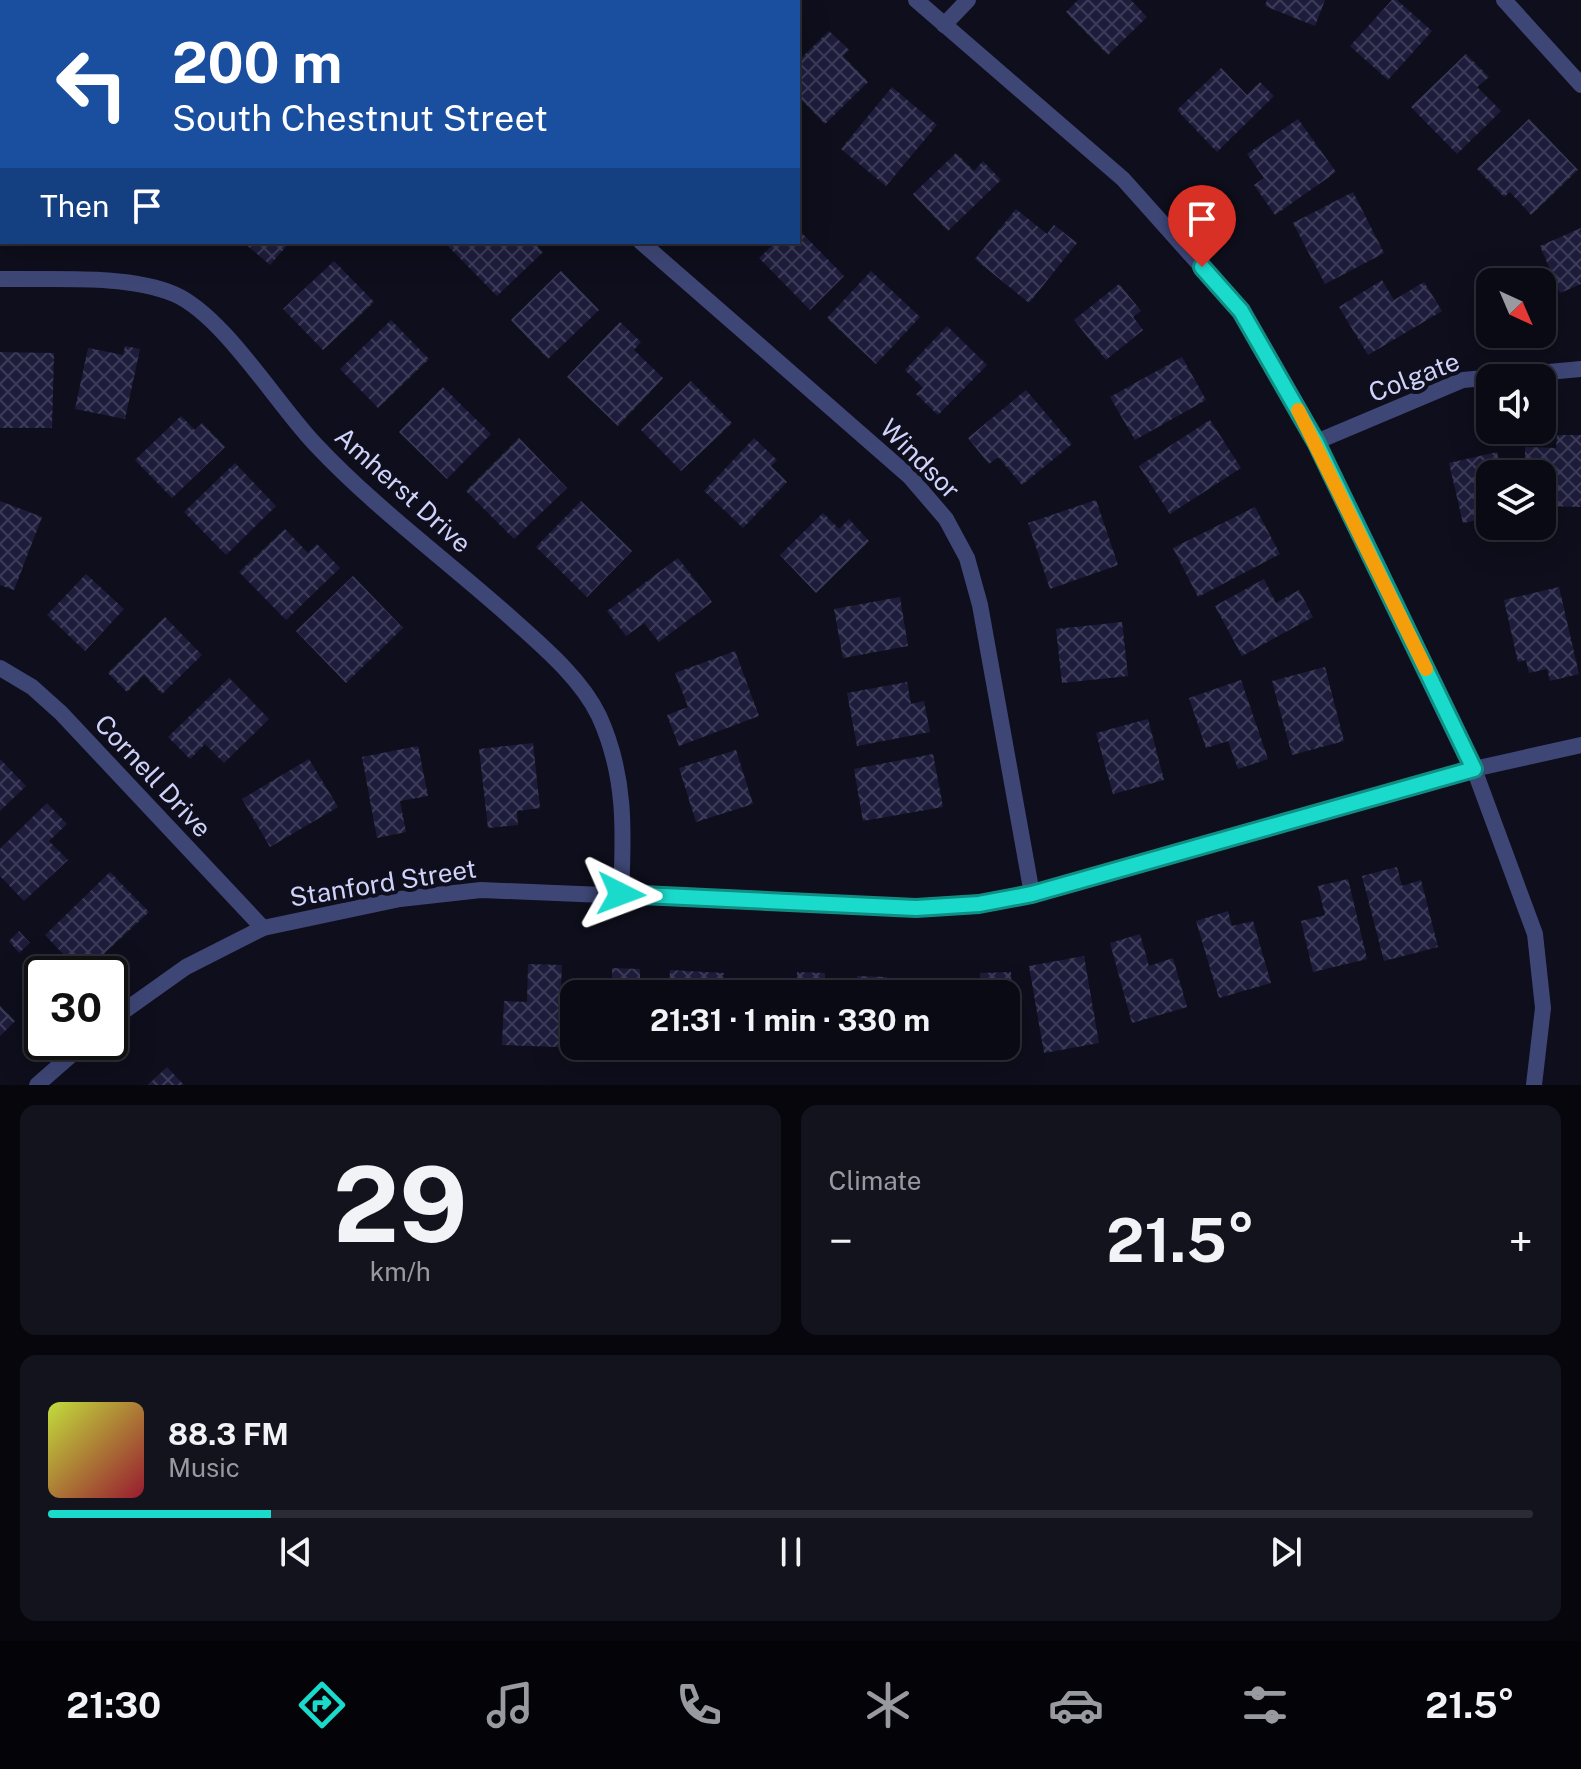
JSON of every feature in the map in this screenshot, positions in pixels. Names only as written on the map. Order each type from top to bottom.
[{"type":"street","points":[[916,0],[1123,179],[1241,311],[1316,442],[1474,769],[1535,934],[1543,1008],[1534,1085]]},
{"type":"street","points":[[944,25],[968,0]]},
{"type":"street","points":[[1504,0],[1581,85]]},
{"type":"street","name":"Windsor","points":[[643,244],[910,477],[946,519],[967,558],[980,605],[1032,894]]},
{"type":"street","name":"Amherst Drive","points":[[0,279],[135,282],[175,294],[210,317],[315,444],[386,511],[560,662],[598,714],[616,765],[624,821],[621,894]]},
{"type":"street","name":"Colgate","points":[[1316,442],[1463,380],[1581,369]]},
{"type":"street","name":"Cornell Drive","points":[[0,668],[32,687],[61,713],[263,928]]},
{"type":"street","name":"Stanford Street","points":[[128,1008],[186,967],[263,928],[400,899],[481,890],[916,908],[979,904],[1032,894],[1474,769],[1581,745]]},
{"type":"street","points":[[37,1085],[65,1060]]},
{"type":"building","points":[[1078,0],[1131,0],[1147,17],[1108,55],[1066,12]]},
{"type":"building","points":[[1267,0],[1325,0],[1315,26],[1265,6]]},
{"type":"building","points":[[1392,0],[1397,0],[1432,31],[1388,80],[1350,46]]},
{"type":"building","points":[[829,31],[849,50],[843,56],[868,82],[825,124],[800,98],[800,59]]},
{"type":"building","points":[[1466,54],[1489,77],[1477,87],[1501,111],[1457,154],[1411,107]]},
{"type":"building","points":[[1221,68],[1247,95],[1260,82],[1274,96],[1217,152],[1177,110]]},
{"type":"building","points":[[892,87],[937,125],[886,186],[841,149]]},
{"type":"building","points":[[1298,119],[1336,172],[1275,215],[1254,185],[1264,178],[1247,154]]},
{"type":"building","points":[[1529,119],[1578,170],[1531,215],[1510,192],[1504,197],[1477,169]]},
{"type":"building","points":[[956,153],[974,171],[983,161],[1001,180],[948,231],[913,194]]},
{"type":"building","points":[[1353,192],[1384,253],[1325,284],[1293,223]]},
{"type":"building","points":[[1016,209],[1047,234],[1054,225],[1077,243],[1029,303],[975,259]]},
{"type":"building","points":[[1581,228],[1581,284],[1560,293],[1556,284],[1556,268],[1549,268],[1540,246]]},
{"type":"building","points":[[800,231],[844,276],[810,310],[759,258],[774,244],[800,244]]},
{"type":"building","points":[[245,244],[288,244],[270,265]]},
{"type":"building","points":[[535,244],[543,252],[497,296],[448,246]]},
{"type":"building","points":[[334,261],[374,302],[323,350],[283,309]]},
{"type":"building","points":[[561,271],[599,310],[548,359],[511,320]]},
{"type":"building","points":[[871,271],[920,317],[876,364],[827,318]]},
{"type":"building","points":[[1382,280],[1394,300],[1424,282],[1442,311],[1368,355],[1339,307]]},
{"type":"building","points":[[1119,284],[1141,311],[1133,317],[1143,330],[1106,360],[1074,320]]},
{"type":"building","points":[[391,320],[429,359],[378,408],[340,369]]},
{"type":"building","points":[[620,322],[641,342],[634,350],[663,378],[618,426],[567,377]]},
{"type":"building","points":[[947,326],[987,365],[938,415],[916,394],[923,388],[905,370]]},
{"type":"building","points":[[125,346],[140,349],[125,419],[75,409],[88,348],[123,355]]},
{"type":"building","points":[[0,352],[54,353],[52,428],[0,428]]},
{"type":"building","points":[[1182,357],[1206,400],[1135,440],[1110,397]]},
{"type":"building","points":[[691,381],[732,423],[681,471],[641,430]]},
{"type":"building","points":[[443,387],[491,434],[447,479],[399,432]]},
{"type":"building","points":[[1026,390],[1072,444],[1022,485],[998,457],[989,464],[968,438]]},
{"type":"building","points":[[181,416],[195,430],[202,423],[225,447],[172,498],[135,460]]},
{"type":"building","points":[[1210,420],[1241,468],[1170,514],[1139,466]]},
{"type":"building","points":[[1557,435],[1581,435],[1581,507],[1556,506],[1556,460],[1525,460],[1525,447],[1556,448]]},
{"type":"building","points":[[519,438],[567,488],[514,539],[466,491]]},
{"type":"building","points":[[754,438],[777,460],[771,466],[787,482],[743,528],[704,491]]},
{"type":"building","points":[[1497,452],[1499,460],[1476,460],[1476,520],[1463,523],[1449,463]]},
{"type":"building","points":[[235,463],[276,506],[226,555],[184,512]]},
{"type":"building","points":[[1096,500],[1118,565],[1050,589],[1028,523]]},
{"type":"building","points":[[0,501],[42,517],[14,590],[0,585]]},
{"type":"building","points":[[581,501],[632,551],[587,597],[536,547]]},
{"type":"building","points":[[1255,507],[1280,554],[1198,597],[1173,548]]},
{"type":"building","points":[[823,513],[839,529],[849,519],[869,541],[816,593],[780,555]]},
{"type":"building","points":[[285,529],[308,553],[317,544],[340,568],[286,620],[239,572]]},
{"type":"building","points":[[678,558],[712,602],[659,642],[644,623],[626,636],[607,611]]},
{"type":"building","points":[[86,574],[124,609],[85,651],[47,615]]},
{"type":"building","points":[[353,576],[403,628],[346,683],[296,631]]},
{"type":"building","points":[[1264,579],[1276,603],[1299,590],[1313,617],[1242,656],[1215,606]]},
{"type":"building","points":[[1559,587],[1579,674],[1550,681],[1547,669],[1529,673],[1526,660],[1518,662],[1504,600]]},
{"type":"building","points":[[900,597],[908,646],[843,658],[834,609]]},
{"type":"building","points":[[165,617],[202,655],[162,694],[144,675],[127,692],[108,673]]},
{"type":"building","points":[[1122,622],[1128,676],[1062,683],[1056,629]]},
{"type":"building","points":[[735,651],[759,716],[679,746],[667,715],[688,707],[675,673]]},
{"type":"building","points":[[1325,667],[1344,741],[1292,755],[1272,681]]},
{"type":"building","points":[[229,678],[269,719],[224,763],[205,744],[190,759],[168,737]]},
{"type":"building","points":[[1241,680],[1268,759],[1238,769],[1228,741],[1206,748],[1189,698]]},
{"type":"building","points":[[907,682],[911,704],[924,701],[930,732],[857,746],[847,693]]},
{"type":"building","points":[[1148,719],[1164,780],[1113,794],[1096,733]]},
{"type":"building","points":[[533,743],[540,808],[517,811],[518,825],[488,828],[479,749]]},
{"type":"building","points":[[418,746],[428,796],[400,801],[406,832],[377,838],[362,757]]},
{"type":"building","points":[[736,750],[753,804],[696,822],[679,768]]},
{"type":"building","points":[[933,754],[943,807],[863,821],[854,769]]},
{"type":"building","points":[[0,759],[26,786],[0,811]]},
{"type":"building","points":[[309,759],[338,807],[270,847],[242,799]]},
{"type":"building","points":[[47,803],[67,824],[49,841],[68,860],[24,901],[0,876],[0,849]]},
{"type":"building","points":[[1397,867],[1402,886],[1421,880],[1438,947],[1384,961],[1362,876]]},
{"type":"building","points":[[110,872],[149,912],[101,956],[65,956],[45,935]]},
{"type":"building","points":[[1348,879],[1367,959],[1313,972],[1301,921],[1325,915],[1318,886]]},
{"type":"building","points":[[1228,911],[1232,926],[1253,921],[1271,983],[1219,998],[1196,921]]},
{"type":"building","points":[[19,931],[30,943],[19,953],[9,941]]},
{"type":"building","points":[[1140,934],[1149,966],[1173,958],[1187,1007],[1132,1023],[1110,943]]},
{"type":"building","points":[[1084,956],[1099,1043],[1044,1053],[1029,966]]},
{"type":"building","points":[[528,964],[562,965],[558,1047],[502,1045],[504,1001],[527,1002]]},
{"type":"building","points":[[612,968],[640,969],[640,980],[612,980]]},
{"type":"building","points":[[670,970],[724,973],[724,980],[670,980]]},
{"type":"building","points":[[797,972],[825,973],[825,980],[797,980]]},
{"type":"building","points":[[1011,972],[1011,980],[980,980],[980,973]]},
{"type":"building","points":[[857,976],[887,977],[887,980],[857,980]]},
{"type":"building","points":[[0,1006],[15,1021],[0,1036]]},
{"type":"building","points":[[167,1067],[184,1085],[148,1085]]},
{"type":"slow traffic","points":[[1298,410],[1426,669]]},
{"type":"route","points":[[621,894],[916,908],[979,904],[1032,894],[1474,769],[1316,442],[1241,311],[1202,267]]}]
